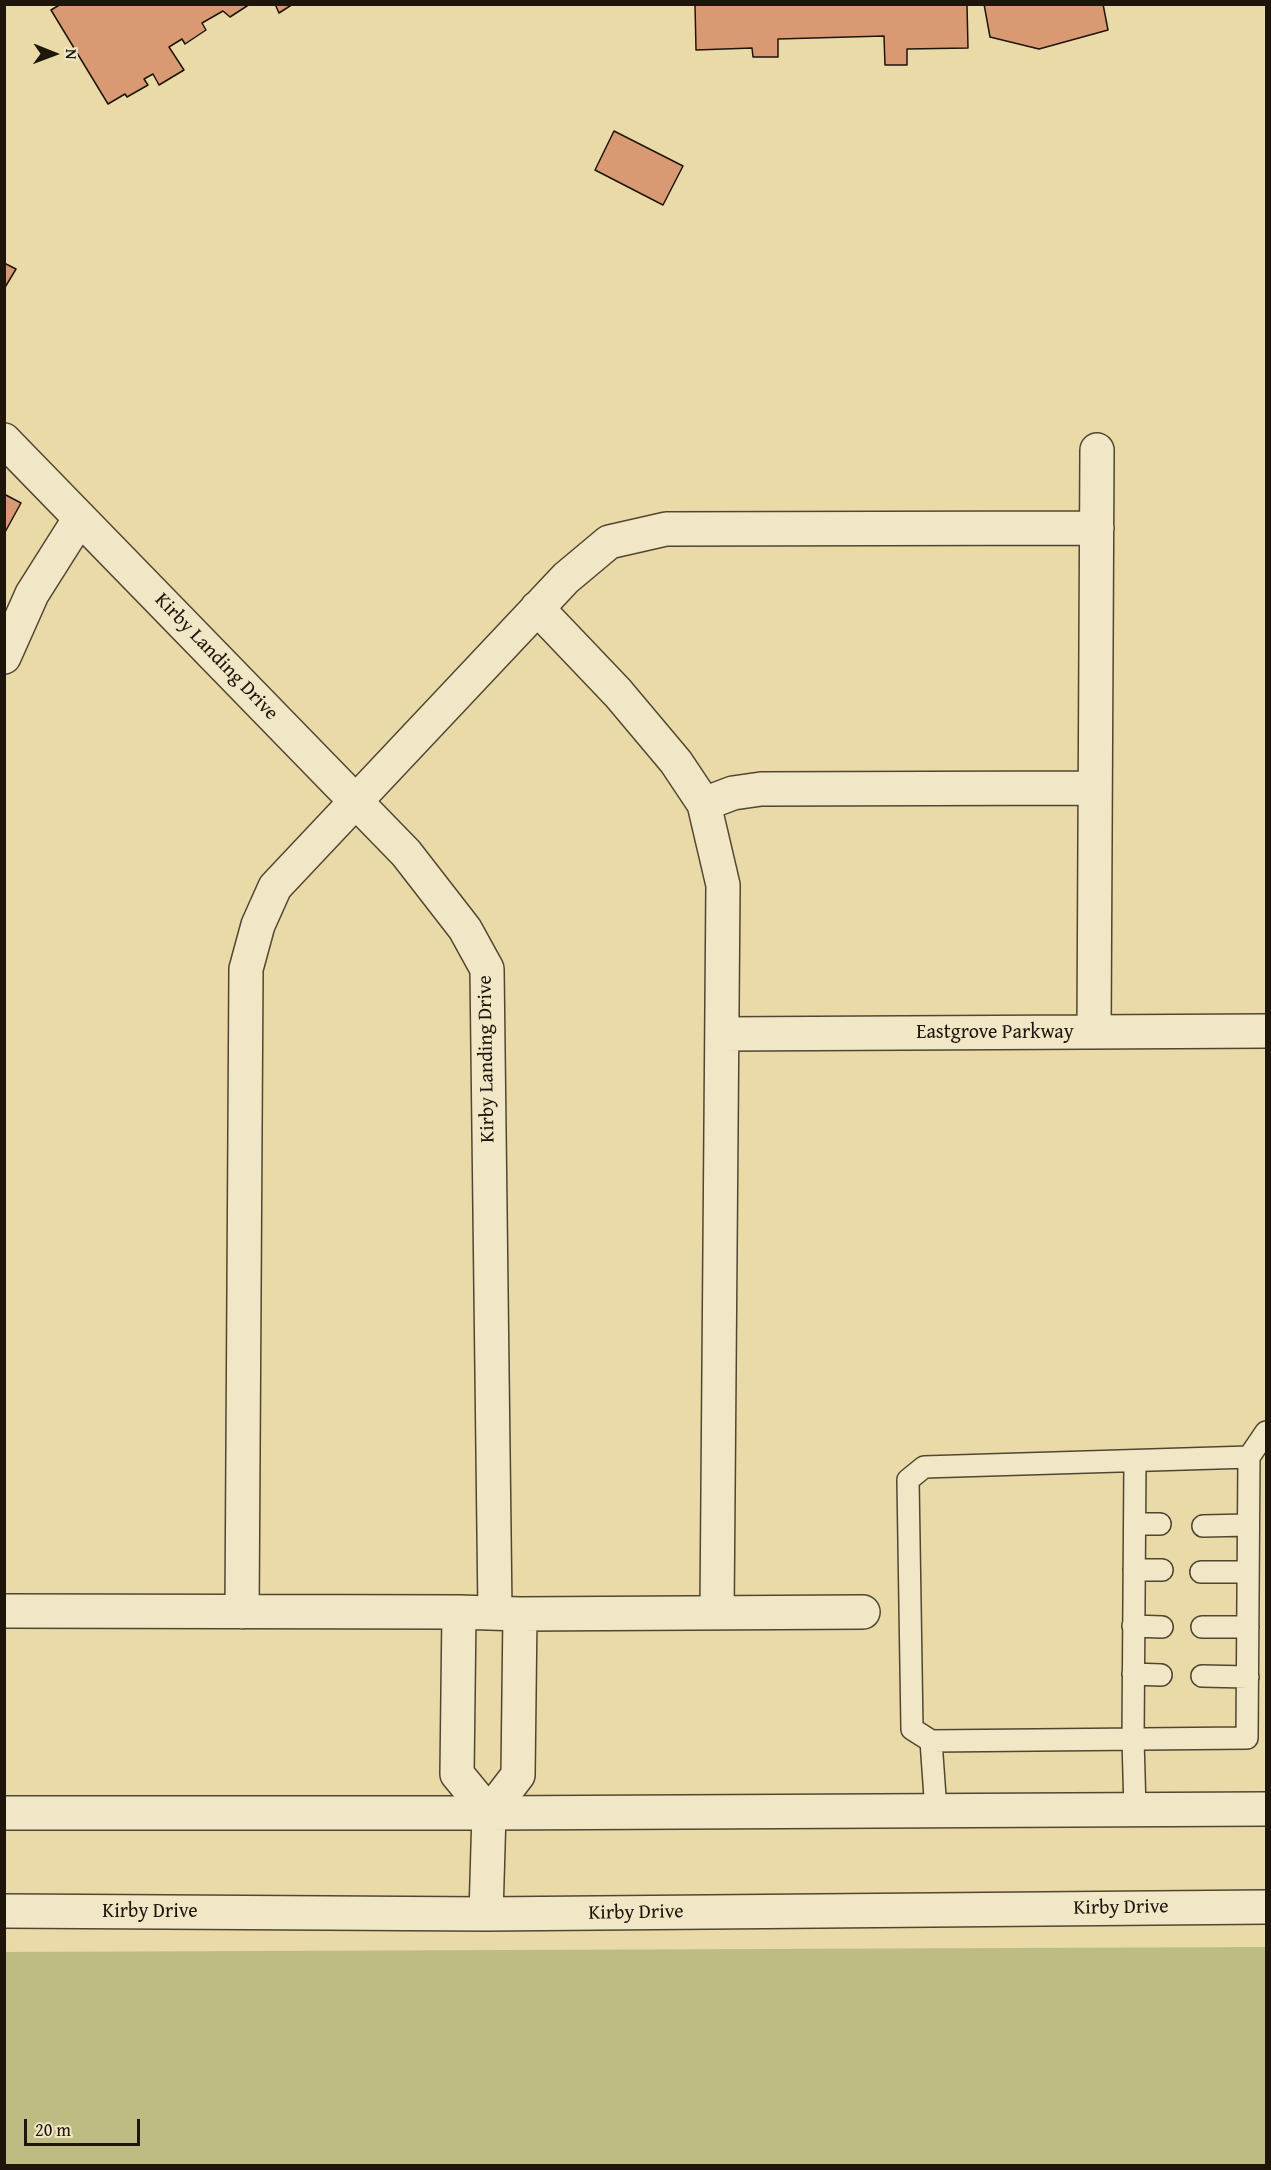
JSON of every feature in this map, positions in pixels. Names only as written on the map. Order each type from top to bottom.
[{"type":"street","name":"Kirby Landing Drive","points":[[4,440],[412,861],[465,929],[487,969],[508,1614],[518,1775],[489,1813]]},
{"type":"street","points":[[1094,1032],[1097,450]]},
{"type":"street","points":[[4,657],[32,594],[80,518]]},
{"type":"street","points":[[242,1612],[246,969],[258,925],[275,887],[566,578],[609,542],[666,529],[1097,528]]},
{"type":"street","points":[[537,608],[618,693],[676,762],[704,804],[723,885],[717,1613]]},
{"type":"street","points":[[704,804],[733,793],[761,789],[1095,788]]},
{"type":"street","name":"Eastgrove Parkway","points":[[723,1034],[1266,1031]]},
{"type":"street","points":[[4,1611],[508,1614],[863,1612]]},
{"type":"street","points":[[459,1612],[457,1774],[489,1813],[486,1914]]},
{"type":"street","points":[[4,1813],[1266,1809]]},
{"type":"street","name":"Kirby Drive","points":[[4,1911],[486,1914],[1266,1907]]},
{"type":"lane","points":[[1249,1457],[924,1467],[908,1480],[912,1729],[931,1741],[1247,1738],[1249,1457],[1266,1432]]},
{"type":"lane","points":[[1135,1461],[1133,1626],[1135,1810]]},
{"type":"lane","points":[[1135,1524],[1160,1524]]},
{"type":"lane","points":[[1203,1526],[1248,1525]]},
{"type":"lane","points":[[1134,1570],[1162,1570]]},
{"type":"lane","points":[[1201,1572],[1248,1572]]},
{"type":"lane","points":[[1133,1626],[1162,1627]]},
{"type":"lane","points":[[1202,1627],[1248,1627]]},
{"type":"lane","points":[[1133,1674],[1161,1675]]},
{"type":"lane","points":[[1202,1676],[1248,1677]]},
{"type":"lane","points":[[931,1741],[936,1811]]},
{"type":"green space","points":[[1266,1947],[1266,2165],[5,2165],[5,1952]]},
{"type":"building","points":[[61,4],[250,4],[230,17],[223,11],[202,23],[206,30],[185,44],[182,39],[169,47],[184,70],[159,85],[153,74],[144,79],[148,85],[127,97],[125,94],[108,104],[51,10]]},
{"type":"building","points":[[275,4],[293,4],[279,13]]},
{"type":"building","points":[[695,4],[967,4],[968,48],[907,49],[907,65],[885,65],[884,36],[778,39],[778,57],[753,57],[752,48],[696,50]]},
{"type":"building","points":[[984,4],[1103,4],[1108,30],[1039,49],[990,37]]},
{"type":"building","points":[[614,131],[683,166],[663,205],[595,170]]},
{"type":"building","points":[[4,263],[16,269],[4,289]]},
{"type":"building","points":[[4,494],[21,503],[4,534]]}]
